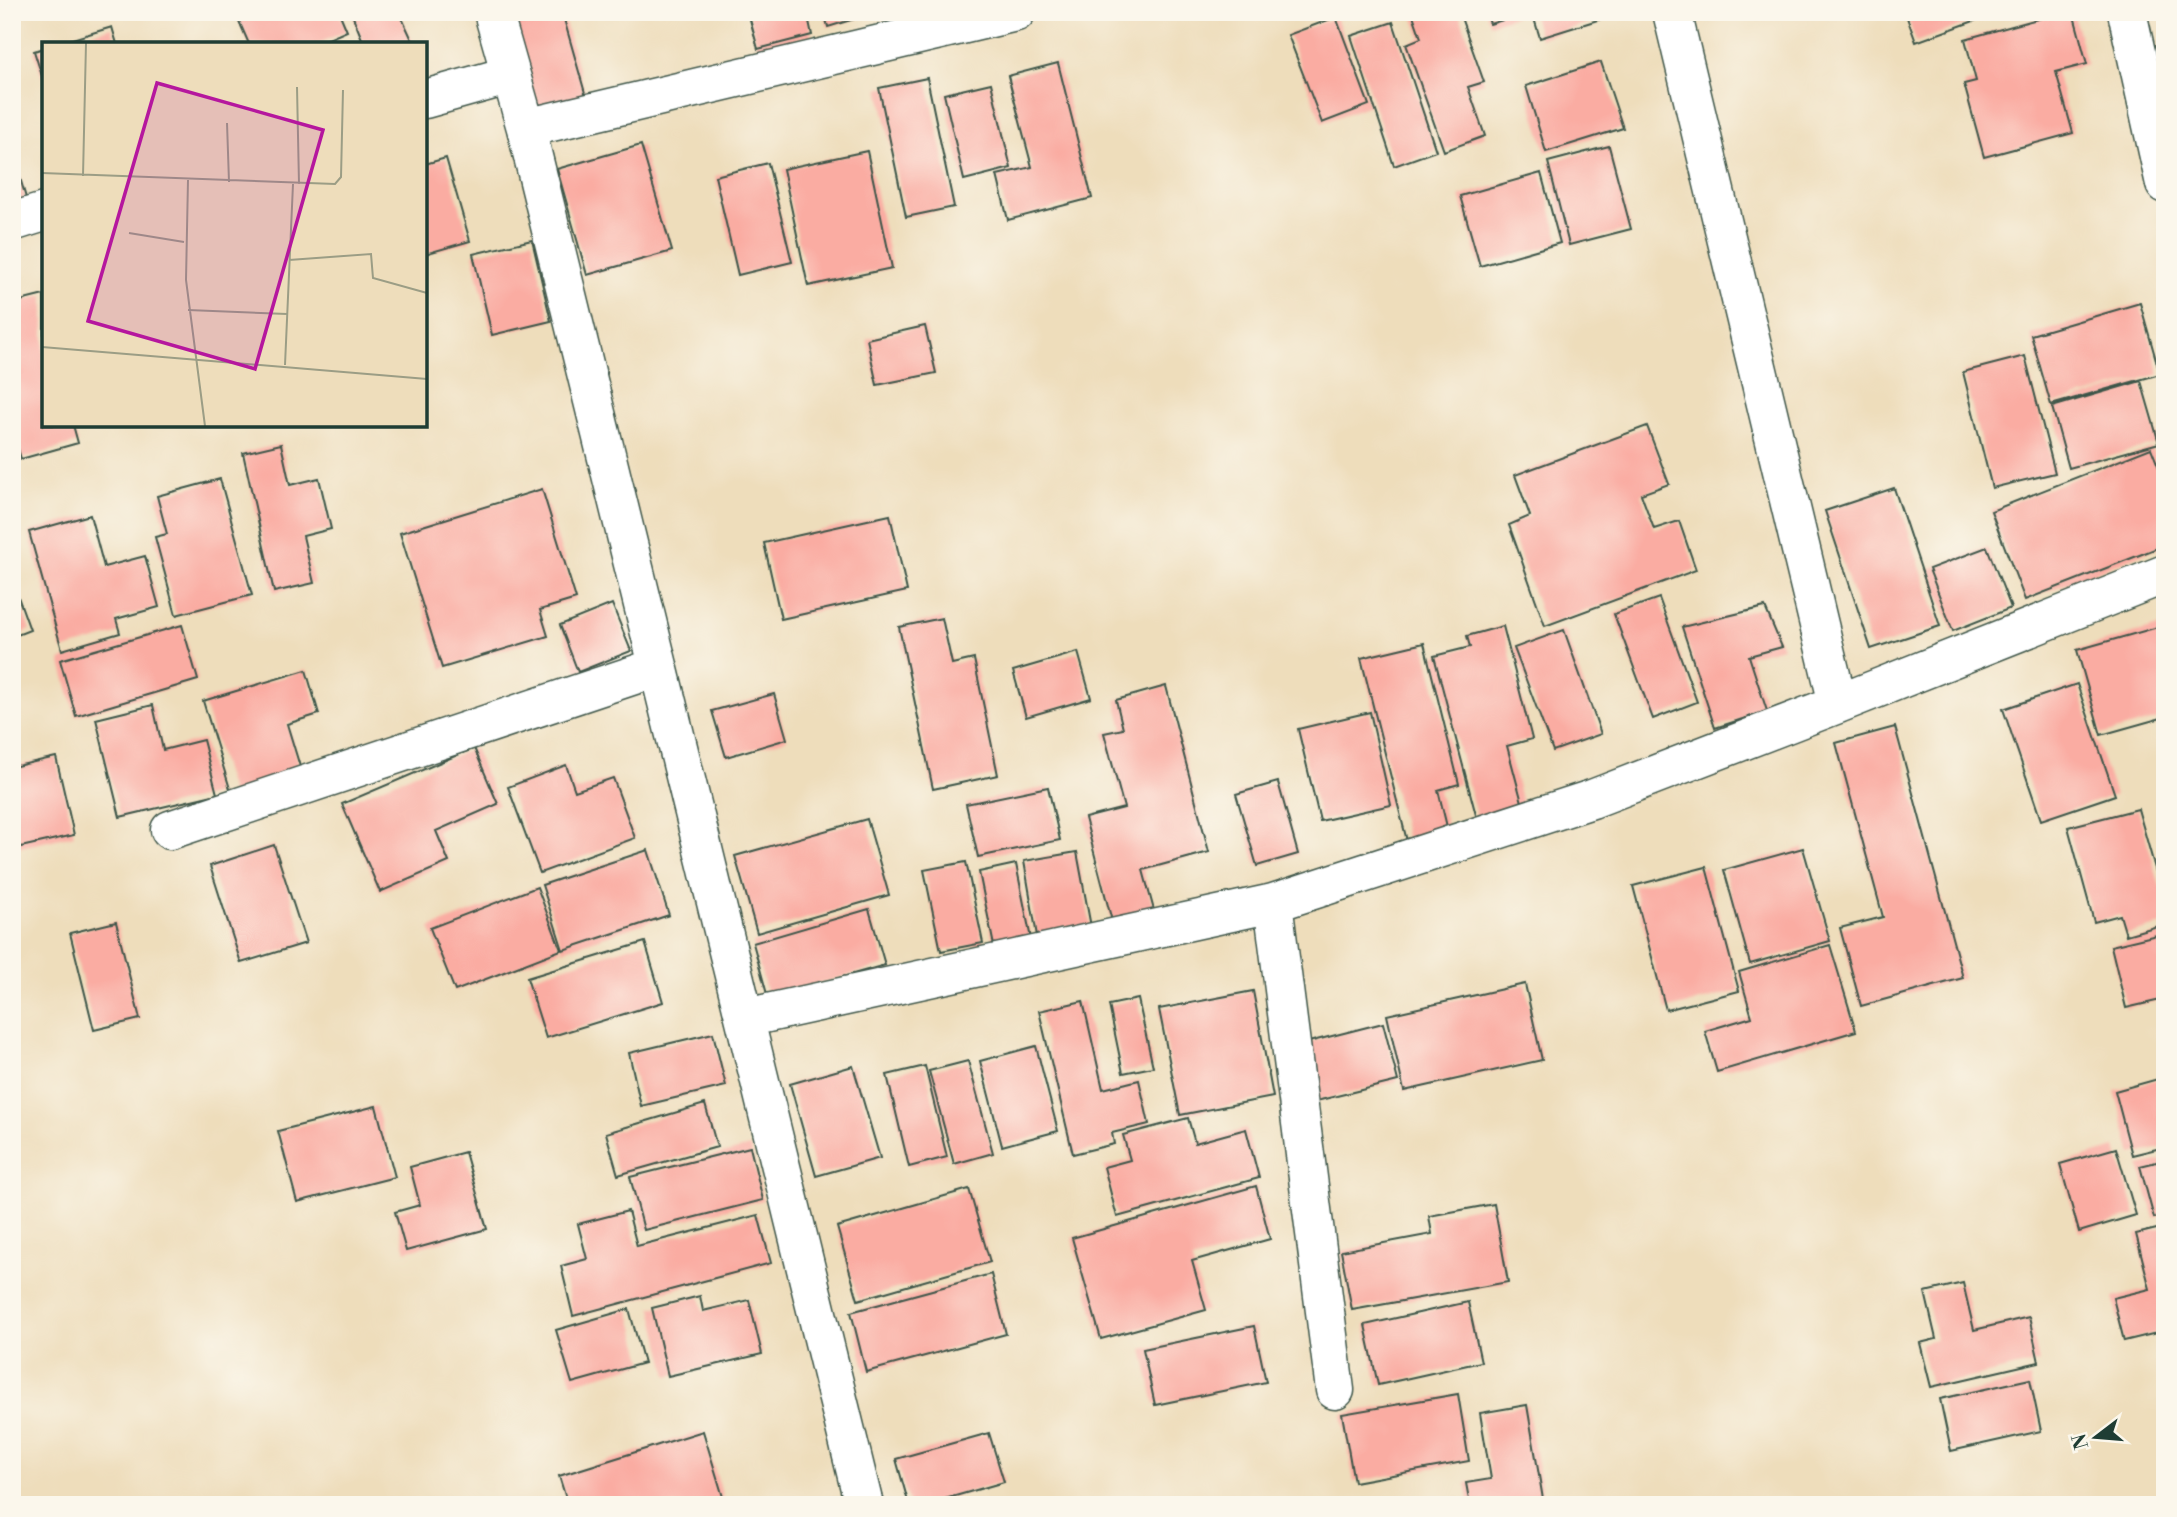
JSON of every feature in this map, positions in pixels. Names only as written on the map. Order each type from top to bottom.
[{"type":"street","points":[[493,12],[526,128],[864,1505]]},
{"type":"street","points":[[526,128],[1017,12]]},
{"type":"street","points":[[1672,12],[1838,704]]},
{"type":"street","points":[[2127,12],[2165,184]]},
{"type":"street","points":[[427,98],[511,75]]},
{"type":"street","points":[[12,222],[42,213]]},
{"type":"street","points":[[744,1018],[1273,903],[1592,799],[2165,573]]},
{"type":"street","points":[[170,830],[658,667]]},
{"type":"street","points":[[1273,903],[1335,1390]]},
{"type":"building","points":[[235,12],[339,12],[347,31],[322,42],[248,42]]},
{"type":"building","points":[[351,12],[409,12],[401,16],[413,42],[363,42]]},
{"type":"building","points":[[506,12],[562,12],[587,100],[535,115]]},
{"type":"building","points":[[748,12],[807,12],[812,35],[758,49]]},
{"type":"building","points":[[824,12],[874,12],[874,13],[828,27]]},
{"type":"building","points":[[1412,12],[1459,12],[1484,82],[1468,87],[1485,136],[1444,151],[1406,44],[1421,38]]},
{"type":"building","points":[[1486,12],[1525,12],[1525,13],[1490,24]]},
{"type":"building","points":[[1532,12],[1619,12],[1620,13],[1540,38]]},
{"type":"building","points":[[1905,12],[1996,12],[1996,13],[1916,42]]},
{"type":"building","points":[[2063,12],[2073,12],[2087,64],[2056,72],[2073,133],[1984,157],[1964,84],[1976,81],[1965,39]]},
{"type":"building","points":[[1336,17],[1369,105],[1322,123],[1288,35]]},
{"type":"building","points":[[1393,22],[1436,151],[1394,166],[1351,36]]},
{"type":"building","points":[[112,27],[116,42],[62,42]]},
{"type":"building","points":[[42,49],[42,76],[34,51]]},
{"type":"building","points":[[1601,62],[1623,128],[1546,152],[1526,86]]},
{"type":"building","points":[[1058,63],[1092,198],[1008,220],[997,175],[1032,167],[1008,76]]},
{"type":"building","points":[[927,78],[954,207],[906,217],[879,88]]},
{"type":"building","points":[[991,83],[1011,168],[964,180],[944,94]]},
{"type":"building","points":[[641,145],[672,251],[587,275],[557,169]]},
{"type":"building","points":[[1609,146],[1631,229],[1569,245],[1548,162]]},
{"type":"building","points":[[12,151],[26,198],[12,201]]},
{"type":"building","points":[[867,151],[892,268],[808,286],[783,169]]},
{"type":"building","points":[[446,158],[470,241],[427,253],[427,163]]},
{"type":"building","points":[[768,163],[792,262],[738,275],[715,176]]},
{"type":"building","points":[[1541,173],[1560,243],[1480,266],[1460,196]]},
{"type":"building","points":[[532,240],[551,321],[492,335],[473,254]]},
{"type":"building","points":[[42,296],[42,427],[74,427],[78,443],[21,459],[12,428],[12,303]]},
{"type":"building","points":[[2140,303],[2160,374],[2051,405],[2031,335]]},
{"type":"building","points":[[925,326],[936,373],[877,385],[867,339]]},
{"type":"building","points":[[2025,356],[2055,473],[1992,488],[1963,372]]},
{"type":"building","points":[[2141,381],[2159,443],[2069,468],[2052,407]]},
{"type":"building","points":[[1647,426],[1669,484],[1641,494],[1654,529],[1679,521],[1696,570],[1545,626],[1509,525],[1530,516],[1515,475]]},
{"type":"building","points":[[281,444],[290,485],[319,478],[331,529],[303,536],[314,583],[274,592],[243,453]]},
{"type":"building","points":[[2151,448],[2165,483],[2165,545],[2025,600],[1991,511]]},
{"type":"building","points":[[220,479],[252,595],[176,615],[155,537],[167,534],[157,496]]},
{"type":"building","points":[[1894,488],[1940,626],[1871,649],[1825,511]]},
{"type":"building","points":[[542,489],[576,599],[540,610],[548,636],[442,668],[400,533]]},
{"type":"building","points":[[90,515],[104,567],[145,556],[159,607],[116,619],[120,633],[62,650],[29,532]]},
{"type":"building","points":[[890,515],[907,591],[781,619],[764,543]]},
{"type":"building","points":[[1987,547],[2011,608],[1953,631],[1929,569]]},
{"type":"building","points":[[12,580],[30,630],[12,637]]},
{"type":"building","points":[[1659,598],[1697,702],[1653,719],[1614,614]]},
{"type":"building","points":[[612,604],[631,651],[578,672],[560,625]]},
{"type":"building","points":[[1765,607],[1782,647],[1749,656],[1767,711],[1715,728],[1682,627]]},
{"type":"building","points":[[942,618],[952,664],[974,659],[998,775],[933,789],[899,627]]},
{"type":"building","points":[[182,625],[198,680],[76,716],[60,660]]},
{"type":"building","points":[[2165,625],[2165,717],[2101,735],[2077,650]]},
{"type":"building","points":[[1503,626],[1532,739],[1507,746],[1523,806],[1477,819],[1434,656],[1470,647],[1467,636]]},
{"type":"building","points":[[1564,630],[1601,734],[1553,751],[1514,648]]},
{"type":"building","points":[[1424,643],[1459,784],[1438,790],[1450,839],[1409,849],[1361,658]]},
{"type":"building","points":[[1078,652],[1091,698],[1026,717],[1013,671]]},
{"type":"building","points":[[306,670],[319,714],[287,724],[305,783],[235,805],[203,701]]},
{"type":"building","points":[[2077,684],[2115,795],[2041,820],[2003,709]]},
{"type":"building","points":[[1166,686],[1209,852],[1143,870],[1155,914],[1113,925],[1085,818],[1124,808],[1104,733],[1123,729],[1116,700]]},
{"type":"building","points":[[774,694],[787,739],[726,757],[712,711]]},
{"type":"building","points":[[153,705],[163,750],[203,740],[217,794],[120,817],[96,719]]},
{"type":"building","points":[[1370,712],[1391,805],[1320,821],[1298,729]]},
{"type":"building","points":[[1895,727],[1963,978],[1861,1006],[1840,928],[1883,917],[1836,743]]},
{"type":"building","points":[[474,748],[498,804],[436,831],[449,862],[380,892],[342,804]]},
{"type":"building","points":[[56,757],[74,835],[12,849],[12,767]]},
{"type":"building","points":[[566,765],[575,791],[613,778],[635,838],[540,873],[508,787]]},
{"type":"building","points":[[1278,782],[1298,854],[1257,866],[1236,794]]},
{"type":"building","points":[[1048,787],[1060,840],[978,857],[966,804]]},
{"type":"building","points":[[2138,809],[2160,886],[2165,885],[2165,924],[2126,935],[2120,915],[2094,922],[2068,827]]},
{"type":"building","points":[[867,819],[889,895],[757,933],[735,856]]},
{"type":"building","points":[[274,845],[306,943],[241,963],[210,866]]},
{"type":"building","points":[[1803,848],[1830,941],[1750,964],[1724,870]]},
{"type":"building","points":[[648,850],[669,915],[563,950],[542,885]]},
{"type":"building","points":[[1077,852],[1091,927],[1037,936],[1024,861]]},
{"type":"building","points":[[966,862],[983,943],[941,951],[924,870]]},
{"type":"building","points":[[1016,864],[1031,939],[994,946],[979,872]]},
{"type":"building","points":[[1706,867],[1739,991],[1666,1010],[1633,886]]},
{"type":"building","points":[[537,887],[561,950],[455,991],[430,928]]},
{"type":"building","points":[[869,909],[885,965],[768,998],[753,943]]},
{"type":"building","points":[[116,922],[140,1019],[94,1030],[70,933]]},
{"type":"building","points":[[2165,933],[2165,999],[2126,1008],[2111,946]]},
{"type":"building","points":[[645,942],[663,1002],[546,1038],[527,978]]},
{"type":"building","points":[[1830,945],[1856,1031],[1717,1072],[1705,1031],[1752,1017],[1739,972]]},
{"type":"building","points":[[1525,984],[1542,1060],[1404,1091],[1387,1015]]},
{"type":"building","points":[[1253,991],[1273,1097],[1180,1115],[1159,1009]]},
{"type":"building","points":[[1138,999],[1153,1067],[1123,1073],[1109,1005]]},
{"type":"building","points":[[1083,1001],[1103,1089],[1139,1080],[1149,1124],[1112,1133],[1114,1144],[1073,1154],[1039,1011]]},
{"type":"building","points":[[1383,1023],[1398,1081],[1308,1103],[1293,1046]]},
{"type":"building","points":[[713,1033],[726,1086],[641,1106],[629,1053]]},
{"type":"building","points":[[1036,1046],[1058,1131],[1002,1146],[980,1061]]},
{"type":"building","points":[[968,1061],[993,1153],[954,1164],[929,1071]]},
{"type":"building","points":[[853,1066],[880,1158],[816,1176],[790,1084]]},
{"type":"building","points":[[925,1066],[947,1157],[909,1167],[887,1075]]},
{"type":"building","points":[[2165,1077],[2165,1147],[2132,1155],[2115,1091]]},
{"type":"building","points":[[705,1104],[717,1147],[618,1175],[606,1133]]},
{"type":"building","points":[[376,1106],[395,1177],[297,1202],[278,1131]]},
{"type":"building","points":[[1188,1118],[1195,1143],[1246,1129],[1259,1178],[1117,1217],[1104,1167],[1130,1160],[1123,1135]]},
{"type":"building","points":[[750,1147],[763,1200],[644,1230],[630,1177]]},
{"type":"building","points":[[2116,1148],[2136,1215],[2079,1232],[2060,1164]]},
{"type":"building","points":[[465,1152],[487,1229],[406,1251],[395,1212],[420,1205],[410,1167]]},
{"type":"building","points":[[2165,1160],[2165,1215],[2154,1218],[2140,1166]]},
{"type":"building","points":[[1256,1186],[1270,1239],[1192,1261],[1206,1310],[1101,1339],[1072,1238]]},
{"type":"building","points":[[969,1189],[990,1262],[858,1300],[837,1227]]},
{"type":"building","points":[[1494,1204],[1508,1282],[1352,1310],[1341,1251],[1432,1234],[1429,1216]]},
{"type":"building","points":[[628,1211],[637,1246],[758,1215],[771,1263],[573,1316],[561,1266],[587,1259],[578,1224]]},
{"type":"building","points":[[2165,1227],[2165,1331],[2124,1341],[2113,1298],[2150,1289],[2136,1234]]},
{"type":"building","points":[[991,1274],[1006,1334],[866,1372],[851,1312]]},
{"type":"building","points":[[1963,1283],[1974,1330],[2029,1317],[2039,1362],[1931,1387],[1920,1343],[1936,1339],[1925,1292]]},
{"type":"building","points":[[700,1296],[703,1311],[749,1300],[762,1354],[668,1376],[652,1308]]},
{"type":"building","points":[[1468,1302],[1481,1362],[1378,1385],[1365,1325]]},
{"type":"building","points":[[629,1309],[644,1363],[572,1383],[556,1330]]},
{"type":"building","points":[[1254,1326],[1266,1382],[1155,1405],[1143,1349]]},
{"type":"building","points":[[2030,1379],[2041,1431],[1951,1451],[1940,1399]]},
{"type":"building","points":[[1458,1394],[1469,1461],[1354,1482],[1342,1414]]},
{"type":"building","points":[[1527,1405],[1544,1505],[1470,1505],[1466,1483],[1491,1479],[1480,1413]]},
{"type":"building","points":[[703,1431],[723,1497],[697,1505],[568,1505],[559,1476]]},
{"type":"building","points":[[989,1433],[1004,1482],[924,1505],[909,1505],[896,1459]]}]
